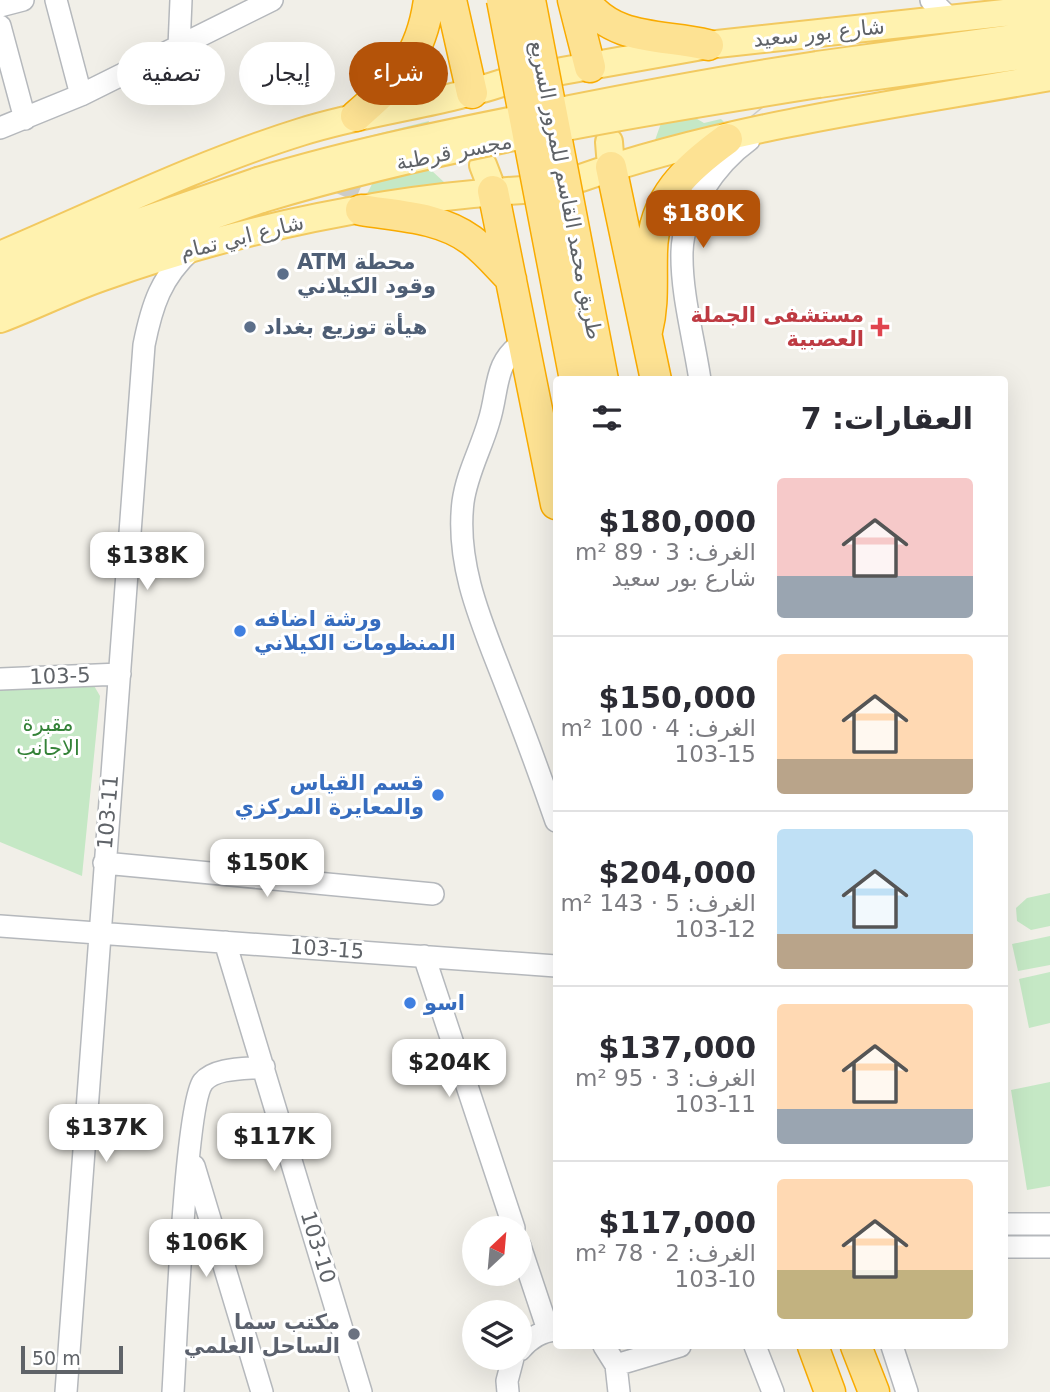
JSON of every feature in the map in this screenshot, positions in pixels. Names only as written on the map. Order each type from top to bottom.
[{"type":"highway","points":[[356,116],[398,78],[412,58],[425,24],[429,0]]},
{"type":"highway","points":[[452,0],[472,93]]},
{"type":"highway","name":"طريق محمد القاسم للمرور السريع","points":[[502,0],[574,376]]},
{"type":"highway","name":"طريق محمد القاسم للمرور السريع","points":[[530,0],[602,376]]},
{"type":"highway","points":[[573,0],[576,69]]},
{"type":"highway","points":[[584,0],[598,18],[618,30],[708,45]]},
{"type":"highway","points":[[647,331],[654,301],[652,241],[662,205],[684,173],[727,139]]},
{"type":"highway","points":[[610,154],[655,376]]},
{"type":"highway","points":[[488,178],[553,489]]},
{"type":"highway","points":[[352,203],[452,228],[472,240],[511,279]]},
{"type":"highway","points":[[814,1349],[830,1392]]},
{"type":"highway","points":[[857,1349],[874,1392]]},
{"type":"main road","name":"شارع بور سعيد","points":[[576,69],[708,45],[761,40],[925,8],[950,19],[1050,8]]},
{"type":"main road","name":"مجسر قرطبة","points":[[818,75],[1050,33]]},
{"type":"main road","points":[[741,71],[761,40]]},
{"type":"main road","name":"مجسر قرطبة","points":[[0,276],[111,231],[260,190],[439,134],[707,82],[818,75],[1050,52]]},
{"type":"main road","points":[[576,69],[601,99]]},
{"type":"main road","points":[[581,178],[610,154],[727,139],[760,122],[790,126],[1050,77]]},
{"type":"main road","points":[[0,255],[225,159],[302,132],[356,116],[472,93],[502,83]]},
{"type":"main road","points":[[472,93],[474,123]]},
{"type":"main road","points":[[302,132],[332,142],[344,152]]},
{"type":"main road","name":"شارع ابي تمام","points":[[0,319],[83,284],[194,247],[314,219],[352,203],[488,178],[523,190]]},
{"type":"main road","name":"مجسر قرطبة","points":[[0,297],[260,190]]},
{"type":"street","points":[[0,6],[23,0]]},
{"type":"street","points":[[55,0],[81,95]]},
{"type":"street","points":[[178,42],[181,0]]},
{"type":"street","points":[[188,42],[264,2]]},
{"type":"street","points":[[0,26],[25,119]]},
{"type":"street","points":[[0,128],[117,77]]},
{"type":"street","points":[[699,376],[683,269],[685,235],[717,169],[760,122]]},
{"type":"street","name":"103-11","points":[[66,1392],[81,1217],[98,932],[144,345],[160,286],[173,267],[194,247]]},
{"type":"street","points":[[524,342],[510,351],[501,368],[489,424],[467,479],[462,540],[474,602],[553,813]]},
{"type":"street","name":"103-5","points":[[0,679],[120,674]]},
{"type":"street","points":[[104,863],[433,894]]},
{"type":"street","name":"103-15","points":[[0,926],[553,966]]},
{"type":"street","name":"103-10","points":[[225,942],[361,1392]]},
{"type":"street","points":[[424,956],[510,1216]]},
{"type":"street","points":[[173,1392],[190,1154],[197,1097],[204,1082],[218,1073],[264,1067]]},
{"type":"street","points":[[190,1154],[262,1392]]},
{"type":"street","points":[[1008,1224],[1050,1224]]},
{"type":"street","points":[[1008,1247],[1050,1247]]},
{"type":"street","points":[[532,1278],[552,1330],[532,1339]]},
{"type":"street","points":[[606,1349],[617,1365],[619,1392]]},
{"type":"street","points":[[617,1365],[670,1349]]},
{"type":"street","points":[[756,1349],[773,1392]]},
{"type":"street","points":[[893,1349],[908,1392]]},
{"type":"street","points":[[509,1392],[507,1381],[510,1370]]},
{"type":"green space","points":[[702,74],[692,116],[704,123],[721,119],[729,127],[654,143],[666,109],[643,80]]},
{"type":"green space","points":[[429,121],[417,157],[445,183],[367,194],[372,184],[392,177],[353,140]]},
{"type":"green space","name":"مقبرة الاجانب","points":[[93,684],[100,696],[82,876],[0,842],[0,689]]},
{"type":"green space","points":[[1050,893],[1050,926],[1031,930],[1017,921],[1016,908],[1027,898]]},
{"type":"green space","points":[[1050,936],[1050,965],[1018,971],[1012,944]]},
{"type":"green space","points":[[1050,972],[1050,1023],[1029,1028],[1019,979]]},
{"type":"green space","points":[[1050,1082],[1050,1186],[1027,1190],[1011,1090]]},
{"type":"tunnel","points":[[741,77],[743,94],[758,112]]},
{"type":"tunnel","points":[[343,196],[351,177],[346,155]]},
{"type":"place","name":"ATM محطة وقود الكيلاني","points":[[283,274]]},
{"type":"place","name":"هيأة توزيع بغداد","points":[[250,327]]},
{"type":"place","name":"مستشفى الجملة العصبية","points":[[880,327]]},
{"type":"place","name":"ورشة اضافه المنظومات الكيلاني","points":[[240,631]]},
{"type":"place","name":"قسم القياس والمعايرة المركزي","points":[[438,795]]},
{"type":"place","name":"اسو","points":[[410,1003]]},
{"type":"place","name":"مكتب سما الساحل العلمي","points":[[354,1334]]}]
